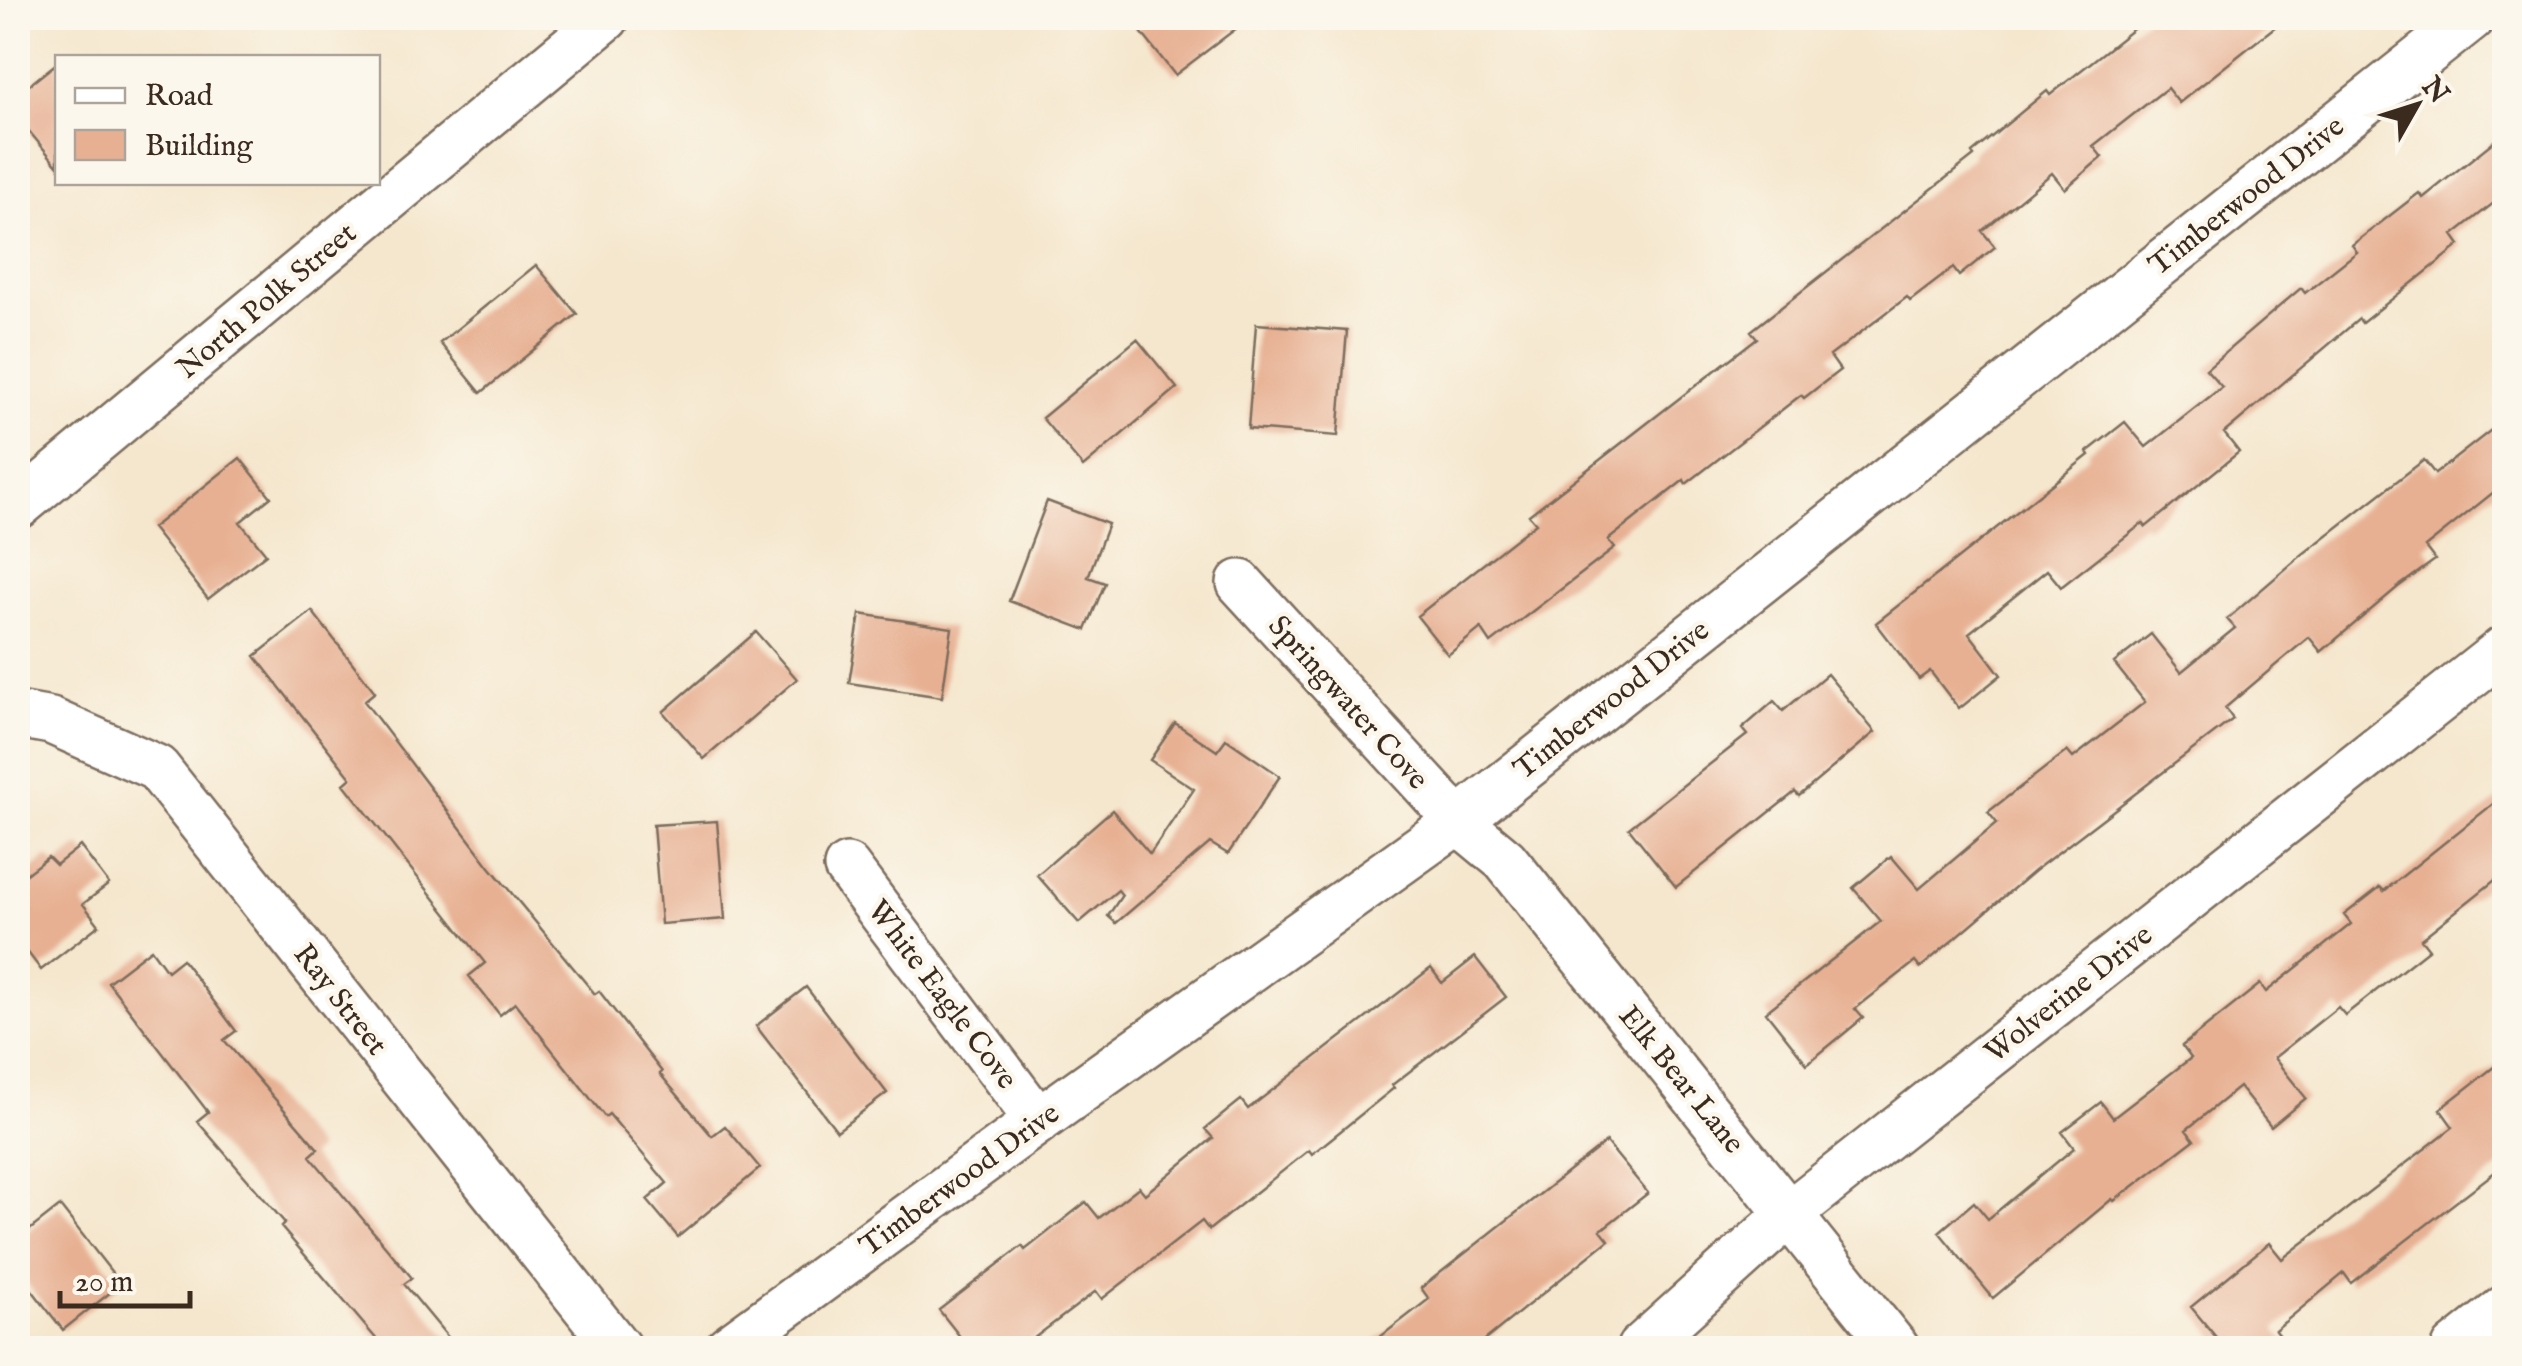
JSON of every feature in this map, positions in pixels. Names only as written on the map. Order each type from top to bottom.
[{"type":"street","name":"North Polk Street","points":[[18,506],[606,18]]},
{"type":"street","name":"Timberwood Drive","points":[[728,1348],[1458,820],[2471,18]]},
{"type":"street","name":"Springwater Cove","points":[[1240,583],[1458,820]]},
{"type":"street","name":"Wolverine Drive","points":[[1640,1348],[1790,1213],[2504,649]]},
{"type":"street","name":"Ray Street","points":[[18,716],[51,721],[157,768],[618,1348]]},
{"type":"street","name":"Elk Bear Lane","points":[[1458,820],[1504,860],[1896,1348]]},
{"type":"street","name":"White Eagle Cove","points":[[847,868],[1038,1121]]},
{"type":"street","points":[[2455,1348],[2504,1309]]},
{"type":"building","points":[[1130,18],[1250,18],[1175,75]]},
{"type":"building","points":[[2147,18],[2286,18],[2179,103],[2167,88],[2093,146],[2102,157],[2065,189],[2052,173],[1982,231],[1995,247],[1959,276],[1953,268],[1910,301],[1907,297],[1830,356],[1840,370],[1804,398],[1801,395],[1686,484],[1684,480],[1608,540],[1615,548],[1491,643],[1481,628],[1448,655],[1417,616],[1536,523],[1529,515],[1757,338],[1751,331],[1974,156],[1972,153],[2047,91],[2050,95]]},
{"type":"building","points":[[55,64],[55,162],[18,118],[18,94]]},
{"type":"building","points":[[2504,133],[2504,195],[2453,235],[2460,245],[2362,323],[2359,319],[2224,433],[2239,452],[2146,527],[2143,523],[2061,587],[2047,570],[1969,633],[2001,675],[1959,709],[1930,671],[1919,679],[1876,623],[2089,455],[2087,452],[2125,422],[2146,447],[2222,387],[2206,369],[2301,288],[2305,293],[2357,252],[2352,245],[2419,193],[2423,198]]},
{"type":"building","points":[[536,265],[577,314],[481,393],[440,343]]},
{"type":"building","points":[[1256,324],[1347,331],[1338,436],[1248,429]]},
{"type":"building","points":[[1137,339],[1177,388],[1083,467],[1042,418]]},
{"type":"building","points":[[2504,420],[2504,484],[2425,547],[2435,560],[2321,652],[2309,637],[2225,708],[2233,719],[2034,871],[1920,968],[1915,962],[1855,1009],[1863,1018],[1807,1064],[1766,1012],[1881,921],[1853,888],[1891,856],[1919,889],[1997,823],[1988,812],[2067,751],[2073,758],[2145,702],[2114,663],[2151,634],[2181,672],[2235,628],[2227,619],[2303,554],[2424,460],[2435,474]]},
{"type":"building","points":[[240,458],[271,497],[240,522],[266,554],[208,599],[152,528]]},
{"type":"building","points":[[1047,501],[1108,524],[1088,577],[1105,583],[1086,630],[1009,601]]},
{"type":"building","points":[[312,611],[375,692],[364,701],[490,867],[595,994],[599,991],[712,1136],[725,1126],[760,1168],[678,1237],[647,1200],[667,1183],[609,1114],[605,1117],[515,1003],[500,1015],[469,976],[485,963],[344,784],[351,778],[255,656]]},
{"type":"building","points":[[860,614],[952,628],[942,697],[849,683]]},
{"type":"building","points":[[756,632],[797,679],[704,759],[663,712]]},
{"type":"building","points":[[1827,674],[1875,732],[1799,796],[1795,792],[1676,887],[1629,828],[1747,735],[1742,729],[1774,701],[1783,711]]},
{"type":"building","points":[[1175,723],[1217,751],[1226,739],[1280,776],[1228,854],[1210,843],[1116,923],[1108,916],[1122,895],[1118,890],[1079,923],[1037,875],[1112,810],[1150,854],[1194,789],[1150,760]]},
{"type":"building","points":[[2504,795],[2504,873],[2421,939],[2429,949],[2345,1015],[2338,1007],[2274,1058],[2306,1098],[2271,1127],[2239,1087],[2186,1130],[2194,1140],[2112,1199],[1993,1298],[1939,1232],[1974,1202],[1988,1219],[2074,1148],[2062,1132],[2101,1102],[2113,1118],[2191,1058],[2182,1046],[2260,984],[2266,992],[2351,924],[2344,915],[2380,887],[2384,891]]},
{"type":"building","points":[[717,821],[725,919],[661,924],[653,825]]},
{"type":"building","points":[[80,846],[109,884],[83,904],[99,925],[41,970],[18,939],[18,880],[48,857],[56,865]]},
{"type":"building","points":[[151,949],[167,971],[182,959],[236,1031],[224,1040],[318,1149],[310,1156],[412,1278],[404,1284],[457,1348],[384,1348],[281,1227],[285,1223],[197,1121],[208,1112],[108,982]]},
{"type":"building","points":[[1475,957],[1506,997],[1392,1085],[1394,1088],[1312,1154],[1309,1150],[1209,1230],[1202,1221],[1102,1299],[1096,1291],[1021,1348],[969,1348],[939,1310],[1086,1202],[1099,1218],[1139,1187],[1145,1194],[1213,1138],[1205,1129],[1241,1100],[1248,1109],[1431,968],[1442,983]]},
{"type":"building","points":[[806,987],[887,1093],[837,1131],[756,1026]]},
{"type":"building","points":[[2504,1059],[2504,1165],[2351,1283],[2344,1273],[2275,1330],[2291,1348],[2225,1348],[2191,1307],[2269,1243],[2282,1259],[2453,1127],[2440,1109]]},
{"type":"building","points":[[1606,1142],[1648,1193],[1601,1230],[1609,1240],[1475,1348],[1366,1348],[1429,1299],[1421,1288]]},
{"type":"building","points":[[60,1206],[121,1284],[63,1330],[18,1272],[18,1239]]}]
